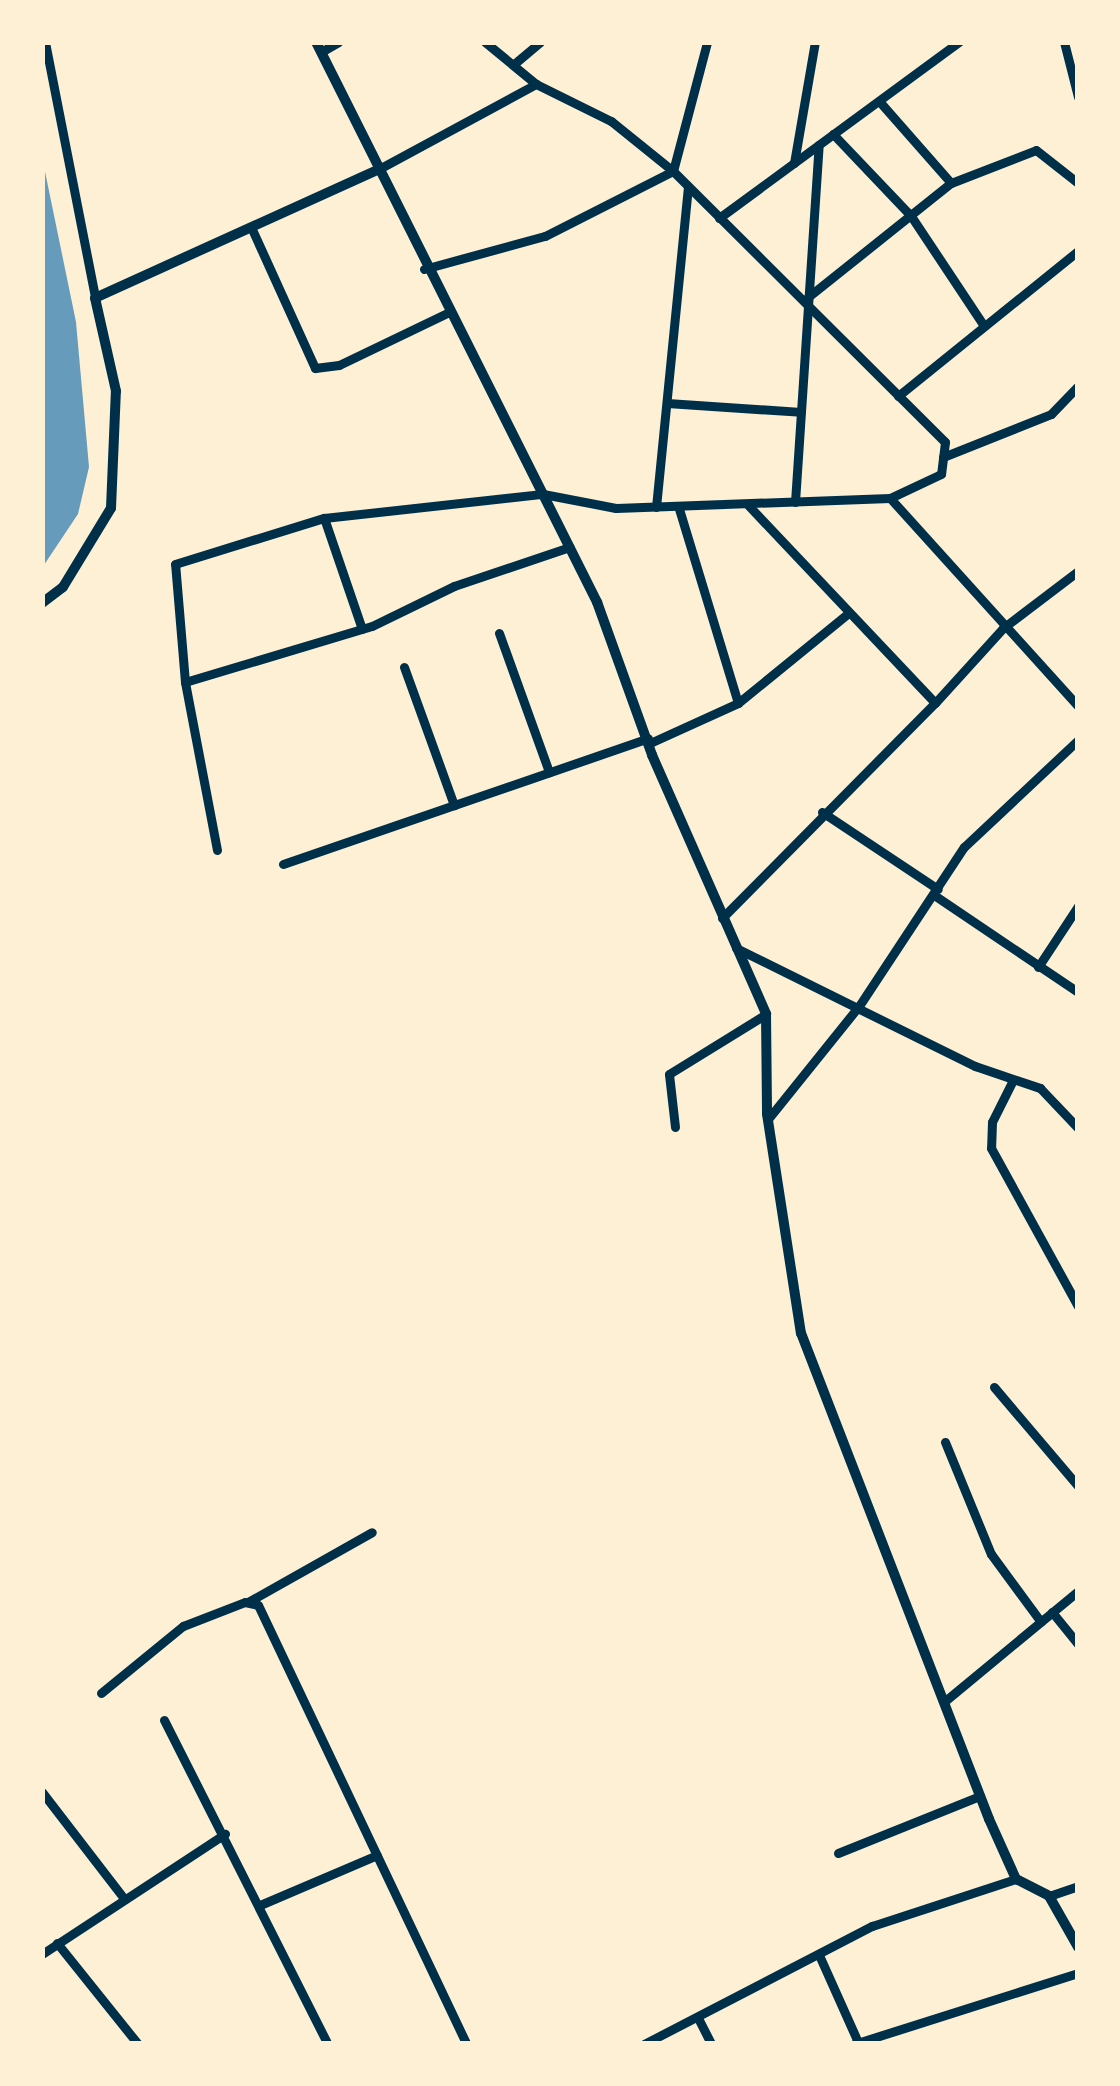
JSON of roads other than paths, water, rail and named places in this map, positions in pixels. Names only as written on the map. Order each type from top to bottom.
[{"type":"street","points":[[42,602],[63,587],[111,508],[116,391],[45,42]]},
{"type":"street","points":[[338,42],[318,47],[424,269],[570,548],[766,1014],[768,1118],[801,1333],[1016,1879],[1048,1896],[1078,1947]]},
{"type":"street","points":[[218,850],[185,682],[175,564],[324,518],[543,494],[656,507],[890,498],[941,473],[945,442],[673,171],[611,121],[536,84],[485,42]]},
{"type":"street","points":[[514,64],[540,42]]},
{"type":"street","points":[[424,269],[545,236],[673,171],[707,42]]},
{"type":"street","points":[[794,163],[815,42]]},
{"type":"street","points":[[719,218],[959,42]]},
{"type":"street","points":[[1064,42],[1078,97]]},
{"type":"street","points":[[95,298],[377,170],[536,84]]},
{"type":"street","points":[[879,101],[951,183]]},
{"type":"street","points":[[833,134],[911,216],[984,326]]},
{"type":"street","points":[[795,502],[819,145]]},
{"type":"street","points":[[808,302],[951,183],[1036,151],[1078,183]]},
{"type":"street","points":[[656,507],[688,187]]},
{"type":"street","points":[[251,227],[315,368],[339,365],[447,313]]},
{"type":"street","points":[[898,396],[1078,251]]},
{"type":"street","points":[[943,457],[1051,414],[1078,386]]},
{"type":"street","points":[[667,404],[801,412]]},
{"type":"street","points":[[890,498],[1078,706]]},
{"type":"street","points":[[747,504],[846,615],[935,703]]},
{"type":"street","points":[[678,506],[738,703]]},
{"type":"street","points":[[324,518],[362,629]]},
{"type":"street","points":[[185,682],[362,629],[570,548]]},
{"type":"street","points":[[722,918],[1004,628],[1078,571]]},
{"type":"street","points":[[283,864],[649,741],[738,703],[846,615]]},
{"type":"street","points":[[500,633],[549,772]]},
{"type":"street","points":[[404,668],[454,805]]},
{"type":"street","points":[[768,1118],[859,1006],[936,892],[1006,801],[1078,740]]},
{"type":"street","points":[[822,812],[1078,992]]},
{"type":"street","points":[[1038,967],[1078,906]]},
{"type":"street","points":[[736,948],[1053,1097],[1078,1128]]},
{"type":"street","points":[[675,1127],[669,1074],[766,1014]]},
{"type":"street","points":[[1012,1080],[992,1121],[991,1148],[1078,1306]]},
{"type":"street","points":[[994,1387],[1078,1486]]},
{"type":"street","points":[[945,1442],[992,1554],[1042,1622]]},
{"type":"street","points":[[101,1693],[184,1626],[248,1603],[372,1532]]},
{"type":"street","points":[[945,1701],[1078,1591]]},
{"type":"street","points":[[248,1603],[267,1615],[466,2044]]},
{"type":"street","points":[[1052,1612],[1078,1645]]},
{"type":"street","points":[[164,1720],[328,2044]]},
{"type":"street","points":[[42,1792],[123,1897]]},
{"type":"street","points":[[838,1853],[980,1796]]},
{"type":"street","points":[[42,1954],[225,1834]]},
{"type":"street","points":[[260,1905],[377,1855]]},
{"type":"street","points":[[644,2044],[872,1926],[1016,1879]]},
{"type":"street","points":[[1048,1896],[1078,1886]]},
{"type":"street","points":[[56,1943],[138,2044]]},
{"type":"street","points":[[819,1955],[856,2043],[1078,1972]]},
{"type":"street","points":[[698,2018],[712,2044]]},
{"type":"water","points":[[42,157],[76,322],[89,467],[78,514],[42,568]]}]
